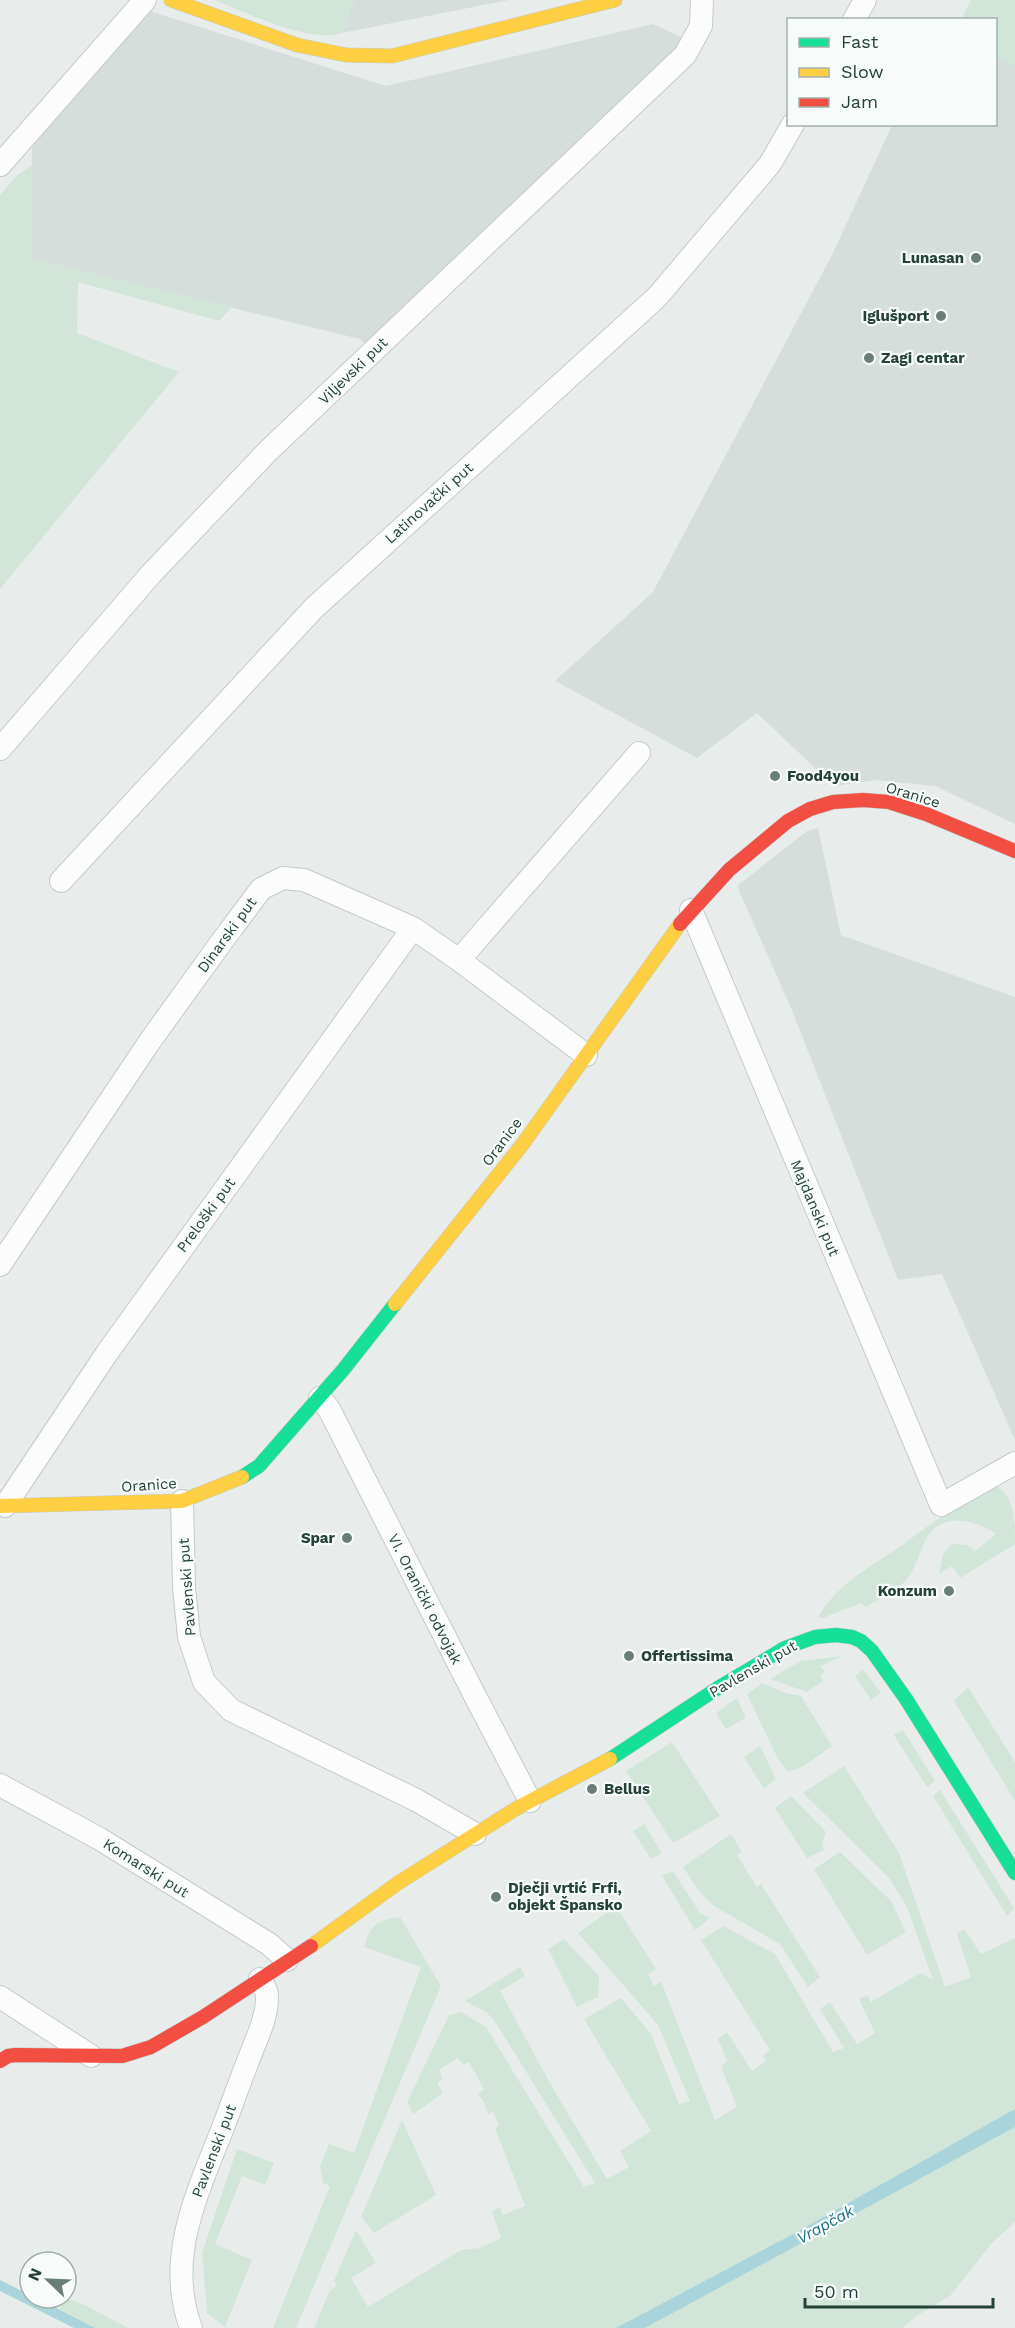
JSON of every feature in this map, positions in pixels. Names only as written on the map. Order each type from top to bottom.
[{"type":"street","points":[[0,165],[146,0]]},
{"type":"street","points":[[171,0],[297,45],[346,55],[392,56],[615,0]]},
{"type":"street","name":"Viljevski put","points":[[0,749],[151,574],[268,451],[685,55],[701,26],[702,0]]},
{"type":"street","points":[[855,18],[865,0]]},
{"type":"street","name":"Latinovački put","points":[[61,880],[314,608],[657,297],[770,164],[792,126]]},
{"type":"street","points":[[459,960],[639,753]]},
{"type":"street","name":"Oranice","points":[[3,1506],[182,1501],[237,1480],[259,1466],[320,1398],[522,1145],[690,910],[729,870],[777,829],[810,809],[833,802],[875,800],[903,806],[1015,851]]},
{"type":"street","name":"Dinarski put","points":[[0,1265],[150,1041],[261,889],[283,878],[304,880],[413,928],[586,1055]]},
{"type":"street","name":"Majdanski put","points":[[690,910],[941,1505],[1015,1463]]},
{"type":"street","name":"Preloški put","points":[[3,1506],[107,1353],[413,928]]},
{"type":"street","name":"VI. Oranički odvojak","points":[[320,1398],[329,1409],[530,1801]]},
{"type":"street","name":"Pavlenski put","points":[[182,1501],[184,1587],[189,1637],[204,1682],[231,1710],[416,1800],[475,1834]]},
{"type":"street","name":"Pavlenski put","points":[[3,2057],[122,2056],[151,2047],[201,2018],[338,1928],[398,1883],[475,1834],[530,1801],[621,1753],[718,1688],[785,1648],[815,1637],[852,1637],[861,1641],[872,1651],[906,1699],[1015,1873]]},
{"type":"street","name":"Komarski put","points":[[0,1785],[100,1839],[269,1944],[287,1960]]},
{"type":"street","name":"Pavlenski put","points":[[191,2328],[186,2316],[181,2279],[183,2244],[206,2167],[265,2014],[267,1991],[260,1979]]},
{"type":"street","points":[[0,1997],[93,2057]]},
{"type":"shaded area","points":[[354,0],[509,0],[342,33]]},
{"type":"shaded area","points":[[146,10],[386,86],[653,24],[688,40],[375,353],[360,339],[31,259],[32,144]]},
{"type":"shaded area","name":"Zagi centar","points":[[997,23],[1015,27],[1015,824],[935,786],[876,780],[834,786],[757,713],[697,758],[555,681],[653,592],[832,255],[892,126],[997,126]]},
{"type":"shaded area","points":[[818,828],[841,935],[1015,997],[1015,1440],[942,1274],[898,1280],[791,1008],[737,886],[807,831]]},
{"type":"green space","points":[[215,0],[354,0],[342,33],[329,35],[278,26]]},
{"type":"green space","points":[[971,0],[1015,0],[1015,66],[997,57],[997,18],[962,18]]},
{"type":"green space","points":[[32,165],[31,259],[232,307],[219,321],[78,282],[77,333],[179,372],[0,589],[0,195],[16,176]]},
{"type":"green space","points":[[995,1485],[1007,1496],[1013,1510],[1015,1544],[960,1578],[952,1566],[939,1574],[943,1554],[952,1544],[967,1545],[975,1551],[996,1534],[967,1521],[947,1522],[930,1533],[911,1572],[896,1589],[866,1607],[861,1603],[823,1618],[818,1617],[835,1595],[856,1576],[947,1513]]},
{"type":"green space","points":[[842,1656],[821,1666],[825,1672],[820,1675],[823,1681],[807,1692],[770,1679],[801,1661]]},
{"type":"green space","points":[[863,1669],[881,1693],[871,1700],[855,1676]]},
{"type":"green space","points":[[762,1683],[786,1693],[801,1696],[832,1746],[804,1766],[788,1772],[777,1757],[747,1694]]},
{"type":"green space","points":[[968,1687],[1015,1762],[1015,1801],[954,1701]]},
{"type":"green space","points":[[737,1698],[746,1718],[726,1729],[716,1713]]},
{"type":"green space","points":[[903,1730],[935,1781],[927,1787],[894,1735]]},
{"type":"green space","points":[[672,1742],[720,1816],[673,1843],[626,1771]]},
{"type":"green space","points":[[760,1746],[776,1779],[764,1789],[744,1757]]},
{"type":"green space","points":[[844,1766],[899,1853],[945,1987],[971,1977],[957,1934],[964,1929],[981,1954],[1015,1938],[1015,2222],[992,2243],[950,2296],[918,2315],[902,2328],[314,2328],[330,2290],[337,2286],[334,2281],[356,2230],[376,2263],[351,2278],[368,2307],[461,2250],[480,2248],[501,2238],[492,2211],[500,2207],[503,2215],[525,2206],[495,2128],[499,2125],[493,2111],[488,2114],[478,2094],[484,2089],[469,2062],[463,2065],[458,2058],[439,2070],[443,2079],[437,2083],[443,2093],[413,2114],[407,2102],[449,2015],[461,2012],[486,2027],[584,2187],[595,2183],[494,2020],[486,2012],[465,2001],[520,1967],[525,1976],[500,1991],[551,2085],[607,2179],[629,2167],[620,2151],[651,2131],[584,2019],[621,1998],[651,2034],[679,2104],[690,2101],[658,2025],[578,1933],[616,1906],[656,1969],[648,1974],[654,1986],[661,1981],[715,2120],[737,2107],[721,2066],[727,2061],[718,2039],[727,2032],[752,2071],[766,2061],[763,2056],[770,2050],[701,1940],[723,1926],[775,1954],[833,2052],[844,2048],[820,2009],[830,2002],[857,2044],[875,2033],[859,1999],[867,1995],[871,2002],[920,1973],[933,1980],[907,1907],[889,1878],[803,1793]]},
{"type":"green space","points":[[940,1790],[1014,1908],[1007,1916],[933,1796]]},
{"type":"green space","points":[[791,1796],[826,1832],[822,1843],[824,1850],[807,1858],[775,1808]]},
{"type":"green space","points":[[644,1824],[662,1853],[651,1859],[633,1831]]},
{"type":"green space","points":[[731,1834],[742,1852],[737,1855],[757,1887],[761,1884],[820,1977],[808,1987],[780,1944],[714,1906],[699,1891],[683,1867]]},
{"type":"green space","points":[[840,1852],[891,1901],[906,1932],[867,1955],[814,1869]]},
{"type":"green space","points":[[673,1871],[700,1913],[710,1918],[695,1930],[662,1876]]},
{"type":"green space","points":[[400,1917],[441,1986],[296,2328],[273,2328],[330,2186],[323,2183],[320,2166],[329,2144],[354,2153],[421,1967],[364,1947],[369,1933],[376,1924]]},
{"type":"green space","points":[[564,1939],[599,1976],[598,1997],[577,2007],[548,1949]]},
{"type":"green space","points":[[402,2120],[436,2195],[374,2233],[361,2217]]},
{"type":"green space","points":[[237,2149],[274,2163],[265,2185],[242,2176],[215,2244],[252,2260],[225,2327],[207,2313],[202,2253]]},
{"type":"green space","points":[[78,2302],[128,2328],[95,2328],[61,2310],[78,2310]]},
{"type":"water","name":"Vrapčak","points":[[1015,2109],[1015,2127],[645,2328],[616,2328],[795,2233]]},
{"type":"water","points":[[0,2280],[18,2289],[18,2300],[0,2291]]},
{"type":"water","points":[[38,2310],[60,2310],[95,2328],[74,2328]]},
{"type":"traffic: fast","points":[[242,1477],[259,1466],[343,1370],[395,1304]]},
{"type":"traffic: fast","points":[[610,1759],[718,1688],[785,1648],[815,1637],[836,1635],[852,1637],[861,1641],[872,1651],[906,1699],[1015,1873]]},
{"type":"traffic: slow","points":[[171,0],[297,45],[346,55],[392,56],[615,0]]},
{"type":"traffic: slow","points":[[395,1304],[522,1145],[680,924]]},
{"type":"traffic: slow","points":[[0,1506],[182,1501],[242,1477]]},
{"type":"traffic: slow","points":[[311,1946],[398,1883],[517,1808],[610,1759]]},
{"type":"traffic: jam","points":[[680,924],[729,870],[788,821],[810,809],[833,802],[863,800],[889,802],[926,814],[1015,851]]},
{"type":"traffic: jam","points":[[0,2061],[15,2055],[122,2056],[151,2047],[203,2017],[311,1946]]},
{"type":"place","name":"Lunasan","points":[[976,258]]},
{"type":"place","name":"Iglušport","points":[[941,316]]},
{"type":"place","name":"Zagi centar","points":[[869,358]]},
{"type":"place","name":"Food4you","points":[[775,776]]},
{"type":"place","name":"Spar","points":[[347,1538]]},
{"type":"place","name":"Konzum","points":[[949,1591]]},
{"type":"place","name":"Offertissima","points":[[629,1656]]},
{"type":"place","name":"Bellus","points":[[592,1789]]},
{"type":"place","name":"Dječji vrtić Frfi, objekt Špansko","points":[[496,1897]]}]
